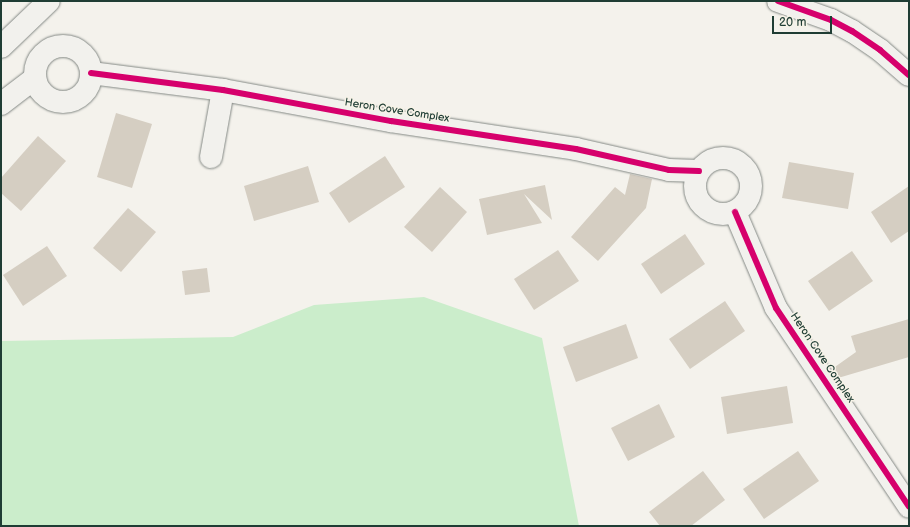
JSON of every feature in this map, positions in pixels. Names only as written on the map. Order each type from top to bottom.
[{"type":"street","points":[[1,47],[49,1]]},
{"type":"street","points":[[778,1],[831,20],[852,31],[880,50],[909,75]]},
{"type":"street","points":[[64,46],[74,48],[83,54],[89,63],[91,73],[90,83],[85,92],[78,99],[60,103],[51,100],[40,91],[35,78],[39,59],[46,52],[64,46]]},
{"type":"street","name":"Heron Cove Complex","points":[[91,73],[223,90],[391,121],[576,149],[669,170],[699,171]]},
{"type":"street","points":[[1,104],[35,78]]},
{"type":"street","points":[[211,157],[223,90]]},
{"type":"street","points":[[714,159],[733,159],[747,171],[751,185],[748,199],[743,207],[735,212],[725,215],[714,214],[705,209],[698,201],[695,191],[695,181],[699,171],[705,164],[714,159]]},
{"type":"street","name":"Heron Cove Complex","points":[[735,212],[776,308],[909,507]]},
{"type":"green space","points":[[424,297],[542,338],[579,526],[1,526],[1,341],[233,337],[314,305]]},
{"type":"building","points":[[116,113],[152,124],[132,188],[97,177]]},
{"type":"building","points":[[38,136],[66,161],[21,211],[1,193],[1,178]]},
{"type":"building","points":[[385,156],[405,187],[349,223],[329,193]]},
{"type":"building","points":[[789,162],[854,173],[848,209],[782,198]]},
{"type":"building","points":[[308,166],[319,202],[254,221],[244,186]]},
{"type":"building","points":[[630,174],[652,179],[646,208],[598,261],[571,237],[615,187],[625,195]]},
{"type":"building","points":[[545,185],[552,220],[524,194],[542,223],[487,235],[479,199]]},
{"type":"building","points":[[909,186],[909,231],[891,243],[871,212]]},
{"type":"building","points":[[440,187],[467,212],[432,252],[404,227]]},
{"type":"building","points":[[128,208],[156,232],[121,272],[93,248]]},
{"type":"building","points":[[685,234],[705,264],[661,294],[641,264]]},
{"type":"building","points":[[47,246],[67,276],[23,306],[3,275]]},
{"type":"building","points":[[558,250],[579,281],[534,310],[514,279]]},
{"type":"building","points":[[852,251],[873,281],[829,311],[808,281]]},
{"type":"building","points":[[207,268],[210,292],[185,295],[182,271]]},
{"type":"building","points":[[725,301],[745,331],[690,369],[669,339]]},
{"type":"building","points":[[909,319],[909,357],[838,378],[832,369],[856,352],[851,336]]},
{"type":"building","points":[[626,324],[638,358],[576,382],[563,347]]},
{"type":"building","points":[[787,386],[793,423],[727,434],[721,397]]},
{"type":"building","points":[[659,404],[675,437],[628,461],[611,428]]},
{"type":"building","points":[[798,451],[819,481],[764,519],[743,489]]},
{"type":"building","points":[[703,471],[725,500],[691,526],[660,526],[649,512]]},
{"type":"cycle path","points":[[778,1],[831,20],[852,31],[880,50],[909,75]]},
{"type":"cycle path","points":[[91,73],[223,90],[391,121],[576,149],[669,170],[699,171]]},
{"type":"cycle path","points":[[735,212],[776,308],[909,507]]}]
